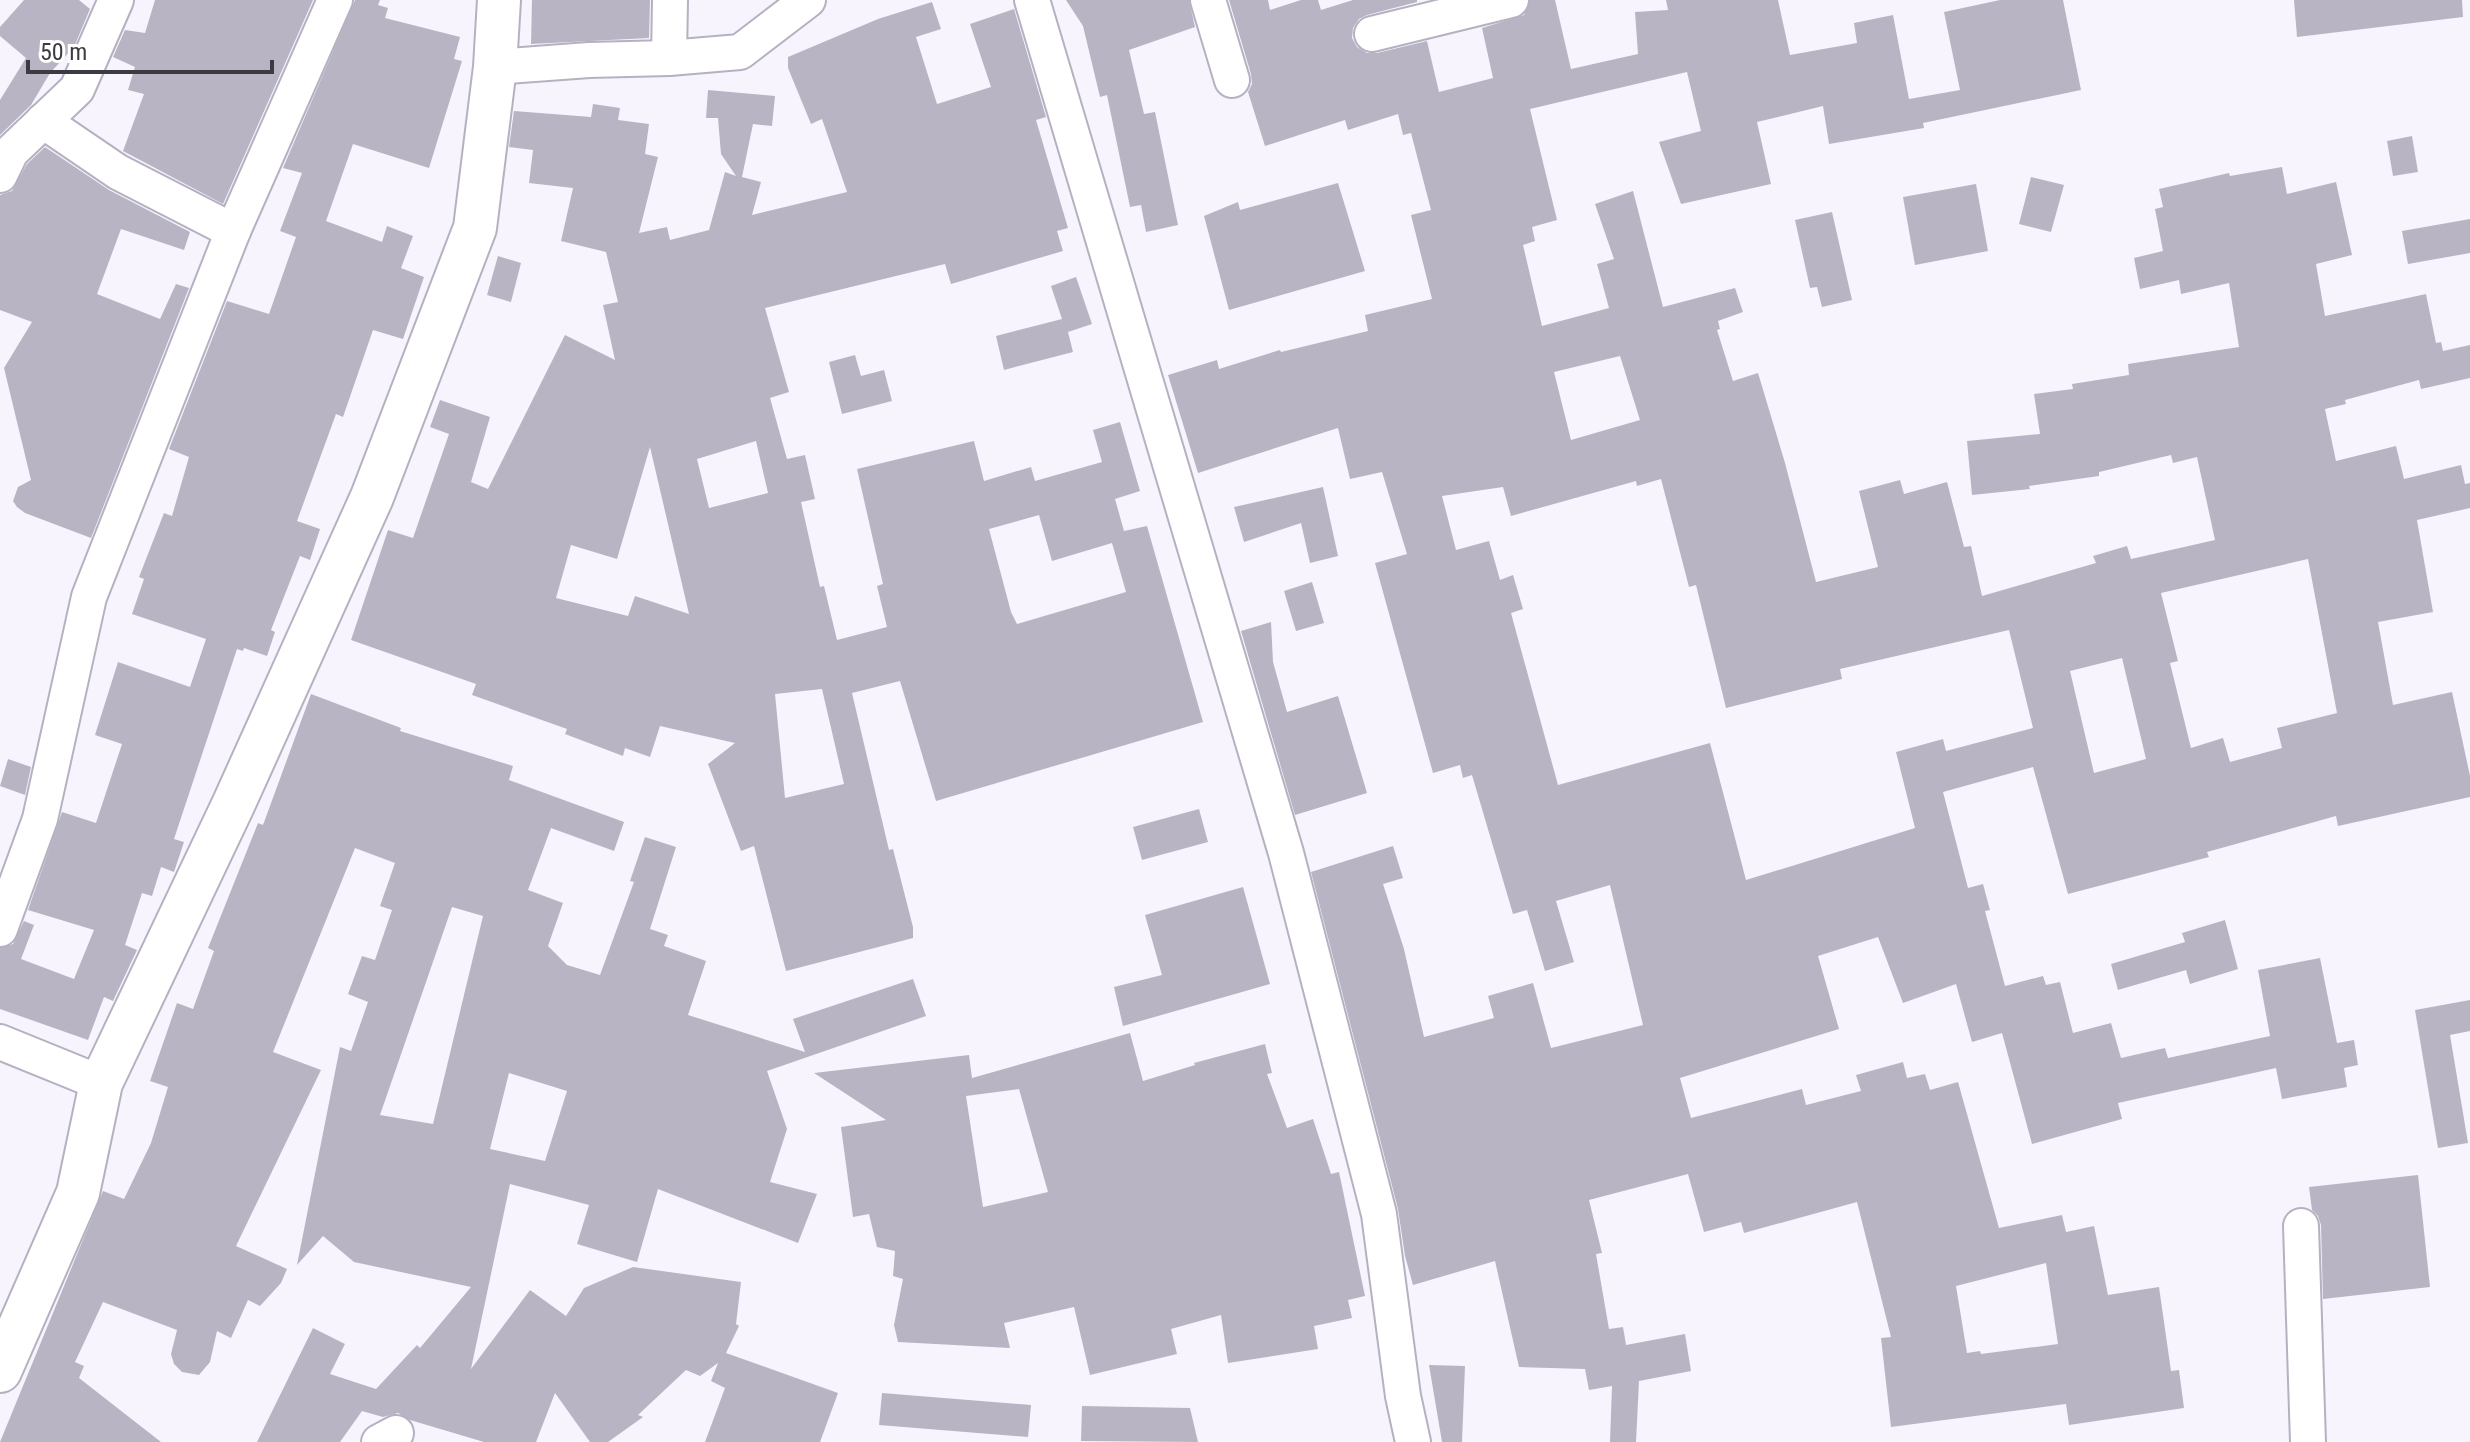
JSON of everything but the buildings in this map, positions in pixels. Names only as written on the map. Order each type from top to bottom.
[{"type":"street","points":[[0,175],[11,152],[77,89],[116,0]]},
{"type":"street","points":[[0,929],[40,819],[89,597],[233,231],[335,0]]},
{"type":"street","points":[[0,1371],[78,1193],[101,1083],[234,803],[372,497],[475,228],[495,67],[499,0]]},
{"type":"street","points":[[669,58],[670,0]]},
{"type":"street","points":[[495,67],[740,52],[808,0]]},
{"type":"street","points":[[1032,0],[1290,867],[1379,1214],[1403,1396],[1413,1442]]},
{"type":"street","points":[[1208,0],[1232,80]]},
{"type":"street","points":[[1372,34],[1511,0]]},
{"type":"street","points":[[43,121],[118,172],[233,231]]},
{"type":"street","points":[[0,1042],[101,1083]]},
{"type":"street","points":[[2301,1226],[2308,1442]]}]
